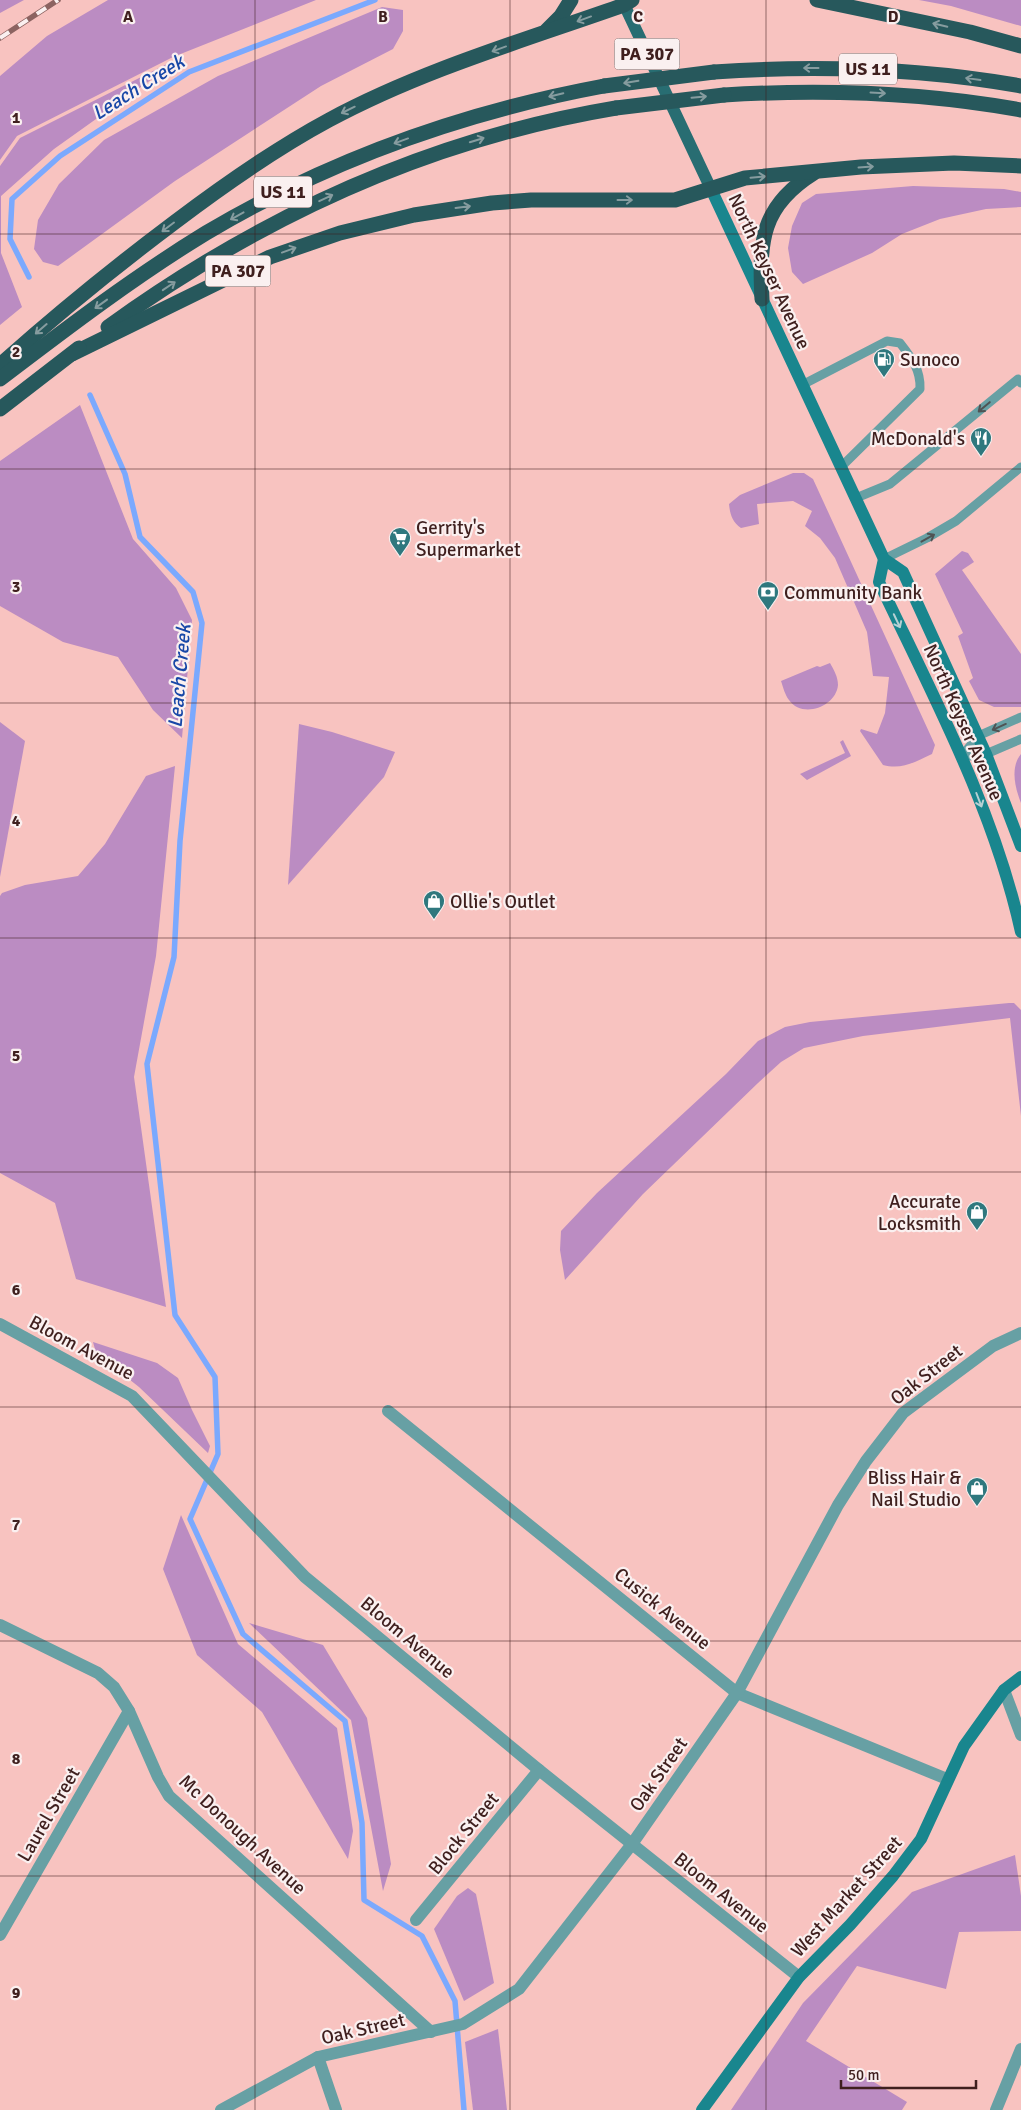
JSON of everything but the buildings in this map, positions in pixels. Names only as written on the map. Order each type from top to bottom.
[{"type":"highway","points":[[545,33],[561,16],[571,0]]},
{"type":"highway","points":[[817,0],[970,32],[1021,46]]},
{"type":"highway","points":[[0,365],[64,309],[130,256],[206,199],[291,142],[329,120],[397,88],[626,2]]},
{"type":"highway","name":"US 11","points":[[0,379],[73,323],[167,258],[215,228],[296,185],[342,164],[434,129],[522,103],[604,86],[714,72],[806,68],[861,68],[942,74],[1021,86]]},
{"type":"highway","name":"US 11","points":[[0,409],[135,308],[220,253],[298,211],[352,186],[395,168],[484,138],[572,116],[616,108],[724,95],[806,91],[901,94],[1021,110]]},
{"type":"highway","points":[[711,189],[745,178],[905,164],[954,163],[1021,166]]},
{"type":"highway","points":[[762,299],[762,250],[765,232],[772,214],[791,189],[818,171]]},
{"type":"highway","name":"PA 307","points":[[72,354],[270,257],[349,231],[414,215],[492,203],[570,199],[675,200],[711,189]]},
{"type":"main road","name":"North Keyser Avenue","points":[[626,2],[884,559],[904,572],[986,754],[1021,846]]},
{"type":"main road","name":"North Keyser Avenue","points":[[884,559],[879,582],[961,757],[1001,861],[1021,932]]},
{"type":"main road","name":"West Market Street","points":[[702,2110],[799,1977],[850,1925],[921,1839],[947,1779],[964,1746],[1004,1690],[1021,1676]]},
{"type":"street","name":"Bloom Avenue","points":[[0,1324],[132,1396],[305,1577],[539,1770],[799,1977]]},
{"type":"street","name":"Oak Street","points":[[222,2110],[318,2057],[463,2024],[519,1989],[632,1844],[737,1692],[838,1505],[866,1461],[903,1413],[993,1346],[1021,1333]]},
{"type":"street","name":"Cusick Avenue","points":[[388,1411],[737,1692],[947,1779]]},
{"type":"street","name":"Mc Donough Avenue","points":[[0,1626],[98,1673],[114,1687],[129,1711],[158,1777],[169,1796],[432,2032]]},
{"type":"street","points":[[1004,1690],[1021,1735]]},
{"type":"street","name":"Laurel Street","points":[[1,1933],[129,1711]]},
{"type":"street","name":"Block Street","points":[[416,1920],[539,1770]]},
{"type":"street","points":[[996,2110],[1021,2049]]},
{"type":"street","points":[[318,2057],[336,2110]]},
{"type":"lane","points":[[802,385],[887,341],[900,343],[914,362],[920,379],[920,389],[841,466]]},
{"type":"lane","points":[[856,498],[890,484],[1018,379],[1021,383]]},
{"type":"lane","points":[[884,559],[956,521],[1021,467]]},
{"type":"lane","points":[[961,757],[978,736],[1021,717]]},
{"type":"lane","points":[[961,757],[986,754],[1021,739]]},
{"type":"shaded area","points":[[0,0],[24,0],[0,13]]},
{"type":"shaded area","points":[[108,0],[316,0],[173,57],[17,136],[0,160],[0,76],[47,36]]},
{"type":"shaded area","points":[[919,0],[1021,0],[1021,26],[951,6]]},
{"type":"shaded area","points":[[382,7],[403,10],[403,31],[393,49],[321,86],[175,181],[58,266],[43,262],[34,249],[38,220],[59,184],[104,140],[218,76]]},
{"type":"shaded area","points":[[176,62],[54,149],[1,196],[1,253],[22,307],[0,325],[0,166],[20,138],[167,64]]},
{"type":"shaded area","points":[[913,186],[1004,189],[1021,192],[1021,207],[986,209],[940,219],[902,234],[872,253],[803,284],[792,272],[788,248],[792,226],[802,203],[816,194]]},
{"type":"shaded area","points":[[80,405],[133,539],[176,588],[192,620],[182,738],[153,710],[118,657],[63,642],[0,606],[0,461]]},
{"type":"shaded area","points":[[793,473],[804,473],[813,479],[935,745],[932,754],[902,766],[883,765],[860,731],[861,729],[877,734],[885,713],[889,677],[873,676],[867,632],[835,558],[820,538],[805,526],[812,511],[793,501],[757,504],[759,524],[741,528],[732,518],[729,504],[740,495]]},
{"type":"shaded area","points":[[962,551],[968,553],[974,562],[962,570],[1021,654],[1021,707],[994,707],[979,700],[969,681],[973,678],[958,636],[963,633],[935,574]]},
{"type":"shaded area","points":[[830,663],[837,676],[838,685],[836,693],[818,708],[802,709],[795,706],[786,696],[781,681],[817,666],[820,667]]},
{"type":"shaded area","points":[[0,722],[25,741],[0,877]]},
{"type":"shaded area","points":[[299,724],[332,732],[395,752],[384,777],[288,885]]},
{"type":"shaded area","points":[[843,740],[851,756],[807,780],[800,774],[845,753],[840,742]]},
{"type":"shaded area","points":[[1021,754],[1021,803],[1015,784],[1015,771]]},
{"type":"shaded area","points":[[175,766],[156,956],[134,1077],[166,1307],[76,1279],[55,1203],[0,1173],[0,896],[2,893],[25,885],[78,876],[105,844],[146,776]]},
{"type":"shaded area","points":[[1014,1003],[1021,1010],[1021,1116],[1010,1018],[863,1036],[804,1048],[781,1062],[643,1194],[565,1280],[560,1250],[561,1231],[597,1193],[726,1074],[758,1041],[785,1027],[810,1022]]},
{"type":"shaded area","points":[[93,1342],[157,1363],[178,1378],[210,1446],[208,1453],[139,1387],[96,1353]]},
{"type":"shaded area","points":[[181,1515],[238,1644],[337,1728],[353,1831],[348,1859],[262,1712],[197,1655],[163,1569]]},
{"type":"shaded area","points":[[249,1623],[323,1645],[367,1718],[391,1864],[383,1891],[351,1720]]},
{"type":"shaded area","points":[[1015,1855],[1021,1896],[1021,1931],[959,1932],[946,1989],[857,1966],[806,2041],[907,2102],[902,2110],[731,2110],[803,2003],[912,1892]]},
{"type":"shaded area","points":[[468,1888],[476,1894],[494,1983],[464,2001],[434,1929],[457,1896]]},
{"type":"shaded area","points":[[498,2029],[507,2110],[473,2110],[465,2042]]},
{"type":"waterway","name":"Leach Creek","points":[[29,277],[10,239],[12,199],[60,156],[189,72],[375,0]]},
{"type":"waterway","points":[[90,395],[125,474],[140,537],[193,592],[202,623],[180,841],[174,957],[147,1064],[175,1315],[215,1377],[218,1454],[190,1519],[243,1634],[345,1721],[362,1823],[364,1900],[422,1936],[455,2001],[464,2110]]},
{"type":"railway","points":[[0,38],[58,0]]},
{"type":"place","name":"Sunoco","points":[[884,378]]},
{"type":"place","name":"McDonald's","points":[[981,457]]},
{"type":"place","name":"Gerrity's Supermarket","points":[[400,557]]},
{"type":"place","name":"Community Bank","points":[[768,611]]},
{"type":"place","name":"Ollie's Outlet","points":[[434,920]]},
{"type":"place","name":"Accurate Locksmith","points":[[977,1231]]},
{"type":"place","name":"Bliss Hair & Nail Studio","points":[[977,1507]]}]
